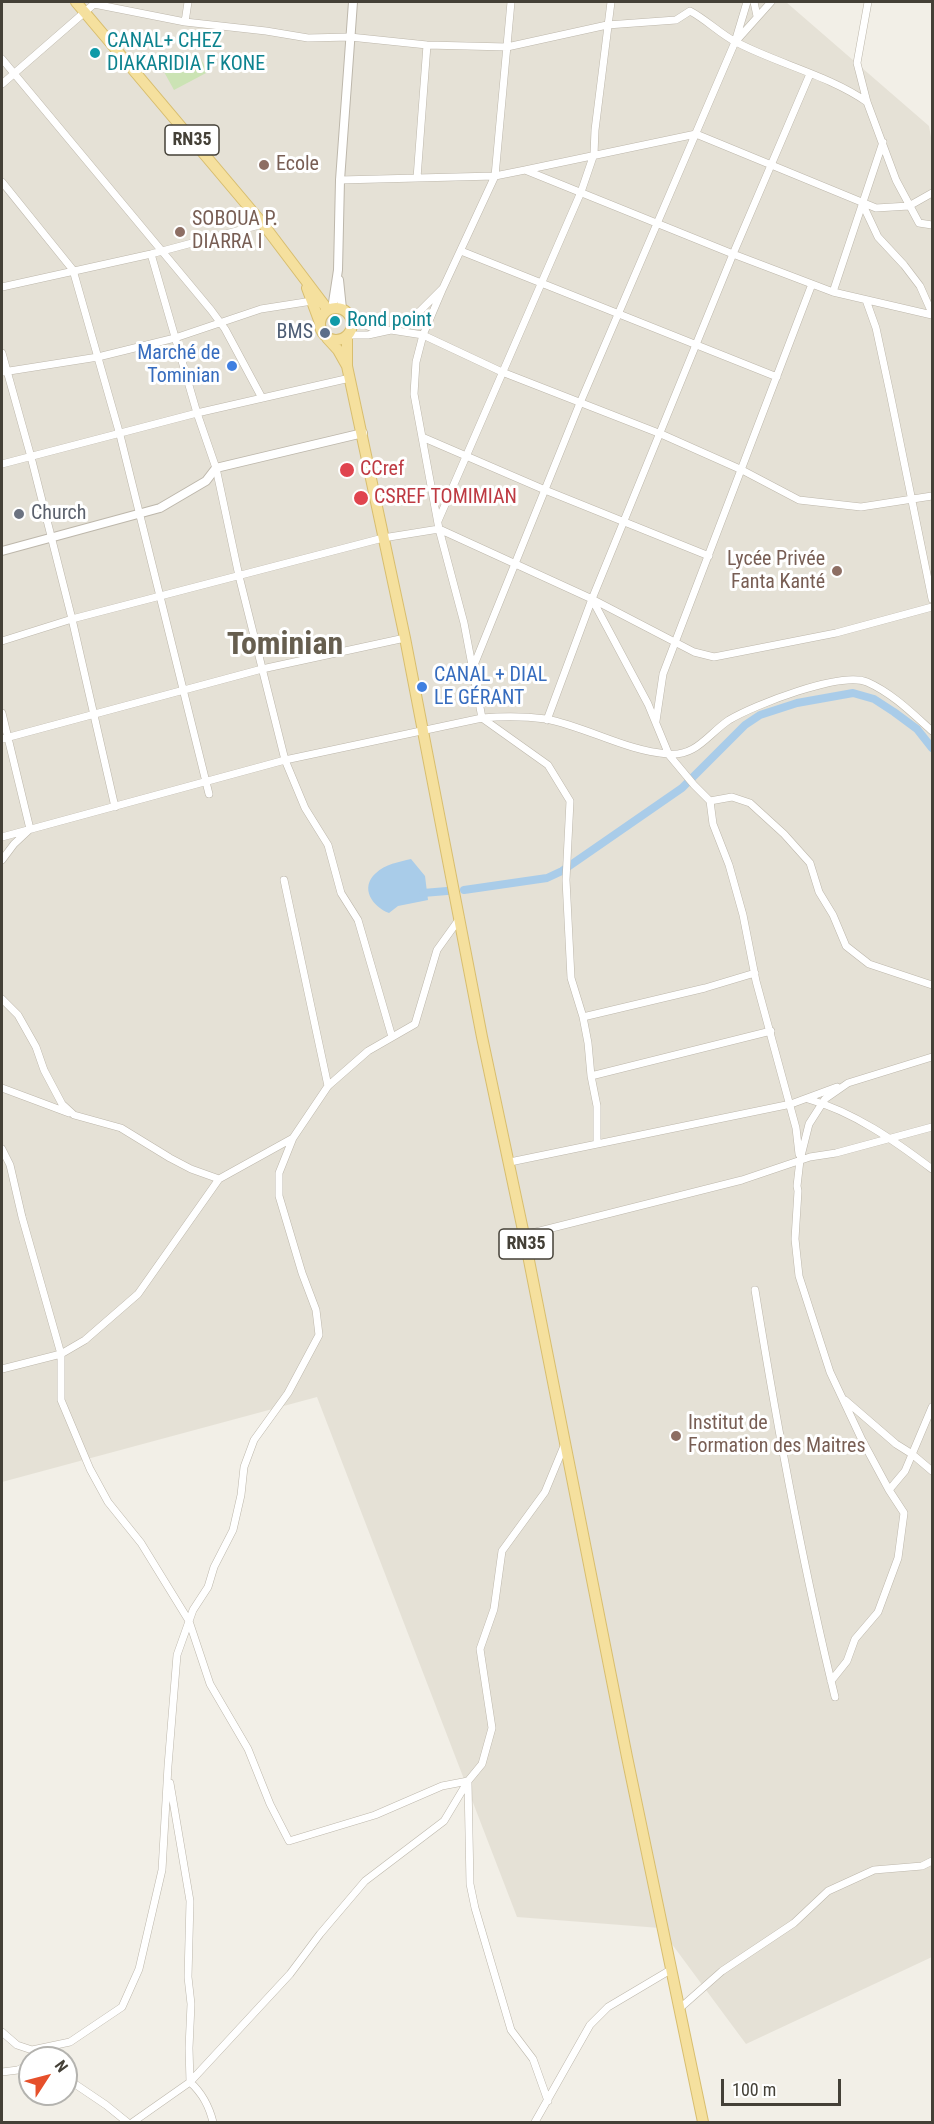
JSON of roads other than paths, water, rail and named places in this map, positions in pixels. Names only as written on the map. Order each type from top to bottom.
[{"type":"main road","name":"RN35","points":[[76,2],[263,224],[305,282],[334,310],[351,319],[352,329],[348,336],[347,366]]},
{"type":"main road","name":"RN35","points":[[305,282],[322,333],[338,350],[347,366],[363,433],[627,1757],[703,2122]]},
{"type":"main road","points":[[320,323],[322,316],[334,310]]},
{"type":"main road","points":[[327,338],[337,340],[348,336]]},
{"type":"street","points":[[185,22],[189,2]]},
{"type":"street","points":[[334,310],[338,270],[340,180],[353,2]]},
{"type":"street","points":[[511,2],[495,176],[423,334],[416,362],[414,394],[439,525],[464,623],[482,718],[548,765],[570,801],[566,880],[571,978],[583,1017],[597,1106],[597,1144]]},
{"type":"street","points":[[439,525],[502,372],[581,192],[594,154],[611,2]]},
{"type":"street","points":[[472,670],[580,403],[735,42],[747,2]]},
{"type":"street","points":[[754,2],[758,16]]},
{"type":"street","points":[[735,42],[771,2]]},
{"type":"street","points":[[868,2],[857,63],[867,102],[896,180],[909,206],[919,223],[933,225]]},
{"type":"street","points":[[2,84],[94,3],[185,22],[308,38],[350,36],[427,45],[507,47],[607,25],[676,20],[690,11],[704,18],[735,42],[810,74],[867,102]]},
{"type":"street","points":[[417,178],[427,45]]},
{"type":"street","points":[[2,59],[225,329],[262,398]]},
{"type":"street","points":[[547,720],[592,599],[810,74]]},
{"type":"street","points":[[340,180],[495,176],[696,134],[876,208],[909,206],[933,194]]},
{"type":"street","points":[[833,292],[883,142]]},
{"type":"street","points":[[525,170],[733,255],[833,292],[933,314]]},
{"type":"street","points":[[2,182],[73,270],[120,435],[209,794]]},
{"type":"street","points":[[862,203],[878,237],[920,286],[933,314]]},
{"type":"street","points":[[2,287],[151,254],[263,224]]},
{"type":"street","points":[[461,251],[777,377]]},
{"type":"street","points":[[151,254],[216,468],[239,576],[285,760],[305,808],[328,845],[341,893],[358,920],[392,1037]]},
{"type":"street","points":[[656,722],[663,674],[812,284]]},
{"type":"street","points":[[391,330],[420,311],[443,288]]},
{"type":"street","points":[[866,300],[876,328],[933,599]]},
{"type":"street","points":[[3,372],[98,357],[175,338],[261,309],[312,301]]},
{"type":"street","points":[[351,319],[380,332]]},
{"type":"street","points":[[348,336],[391,330],[423,334],[502,372],[661,434],[742,470],[799,500],[861,507],[933,496]]},
{"type":"street","points":[[2,353],[3,372],[31,458],[52,538],[115,807]]},
{"type":"street","points":[[2,464],[198,413],[350,378]]},
{"type":"street","points":[[2,551],[160,508],[206,481],[216,468],[363,433]]},
{"type":"street","points":[[423,437],[544,490],[709,556]]},
{"type":"street","points":[[2,641],[72,619],[439,525],[515,564],[592,599],[694,652],[714,657],[836,633],[933,607]]},
{"type":"street","points":[[592,599],[625,657],[669,755],[710,801],[713,824],[729,865],[743,915],[755,973],[791,1104],[800,1160]]},
{"type":"street","points":[[5,738],[262,669],[405,638]]},
{"type":"street","points":[[2,837],[285,760],[482,718],[509,716],[547,720],[669,755],[693,751],[729,721],[770,701],[846,679],[866,681],[893,697],[933,731]]},
{"type":"street","points":[[2,713],[5,738],[30,829]]},
{"type":"street","points":[[710,801],[732,796],[750,803],[784,834],[810,863],[819,892],[833,915],[846,946],[868,964],[933,984]]},
{"type":"street","points":[[2,860],[14,844],[30,829]]},
{"type":"street","points":[[284,880],[328,1086]]},
{"type":"street","points":[[57,2046],[70,2042],[122,2007],[139,1969],[162,1870],[177,1655],[189,1621],[208,1587],[214,1567],[233,1530],[241,1495],[244,1467],[254,1440],[288,1393],[319,1335],[316,1310],[302,1273],[279,1196],[279,1173],[293,1138],[328,1086],[368,1051],[415,1024],[437,950],[460,918]]},
{"type":"street","points":[[583,1017],[705,988],[755,973]]},
{"type":"street","points":[[2,999],[18,1015],[36,1047],[44,1070],[62,1104],[74,1115]]},
{"type":"street","points":[[591,1076],[771,1031]]},
{"type":"street","points":[[510,1162],[791,1104],[848,1083],[933,1057]]},
{"type":"street","points":[[831,1681],[847,1661],[855,1639],[878,1612],[898,1558],[904,1513],[862,1440],[830,1372],[799,1276],[795,1239],[800,1160],[809,1124],[823,1103],[848,1083]]},
{"type":"street","points":[[2,1088],[74,1115],[121,1128],[191,1169],[219,1179]]},
{"type":"street","points":[[808,1099],[823,1103],[892,1138],[933,1169]]},
{"type":"street","points":[[524,1235],[742,1180],[800,1160],[836,1153],[933,1127]]},
{"type":"street","points":[[2,1369],[61,1354],[85,1340],[138,1294],[219,1179],[293,1138]]},
{"type":"street","points":[[2,1149],[10,1165],[61,1354],[61,1400],[90,1469],[108,1502],[141,1543],[189,1621],[210,1684],[248,1749],[270,1804],[289,1841],[375,1815],[442,1786],[468,1781]]},
{"type":"street","points":[[754,1290],[776,1420],[817,1624],[835,1697]]},
{"type":"street","points":[[843,1399],[896,1444],[933,1471]]},
{"type":"street","points":[[889,1490],[904,1472],[933,1407]]},
{"type":"street","points":[[133,2122],[190,2082],[290,1974],[365,1881],[444,1821],[468,1781],[482,1764],[492,1728],[480,1649],[494,1609],[502,1551],[545,1492],[565,1443]]},
{"type":"street","points":[[168,1766],[190,1901],[188,1977],[190,2082],[202,2093],[213,2122]]},
{"type":"street","points":[[468,1781],[470,1884],[475,1908],[511,2030],[533,2060],[548,2101]]},
{"type":"street","points":[[679,2009],[722,1971],[794,1923],[828,1891],[874,1870],[922,1866],[933,1861]]},
{"type":"street","points":[[535,2122],[590,2025],[608,2007],[672,1969]]},
{"type":"street","points":[[2,2032],[19,2046]]},
{"type":"street","points":[[2,2072],[18,2070]]},
{"type":"street","points":[[78,2086],[127,2122]]},
{"type":"water","points":[[411,859],[425,876],[428,900],[398,906],[389,913],[373,902],[368,891],[371,879],[384,867]]},
{"type":"waterway","points":[[464,890],[547,878],[562,871],[682,788],[745,725],[760,715],[797,703],[853,693],[874,699],[917,729],[932,748]]},
{"type":"waterway","points":[[423,893],[447,891]]},
{"type":"place","name":"CANAL+ CHEZ DIAKARIDIA F KONE","points":[[95,53]]},
{"type":"place","name":"Ecole","points":[[264,165]]},
{"type":"place","name":"SOBOUA P. DIARRA I","points":[[180,232]]},
{"type":"place","name":"Rond point","points":[[335,321]]},
{"type":"place","name":"BMS","points":[[325,333]]},
{"type":"place","name":"Marché de Tominian","points":[[232,366]]},
{"type":"place","name":"CCref","points":[[347,470]]},
{"type":"place","name":"CSREF TOMIMIAN","points":[[361,498]]},
{"type":"place","name":"Church","points":[[19,514]]},
{"type":"place","name":"Lycée Privée Fanta Kanté","points":[[837,571]]},
{"type":"place","name":"CANAL + DIAL LE GÉRANT","points":[[422,687]]},
{"type":"place","name":"Institut de Formation des Maitres","points":[[676,1436]]},
{"type":"district","name":"Tominian","points":[[285,646]]}]
